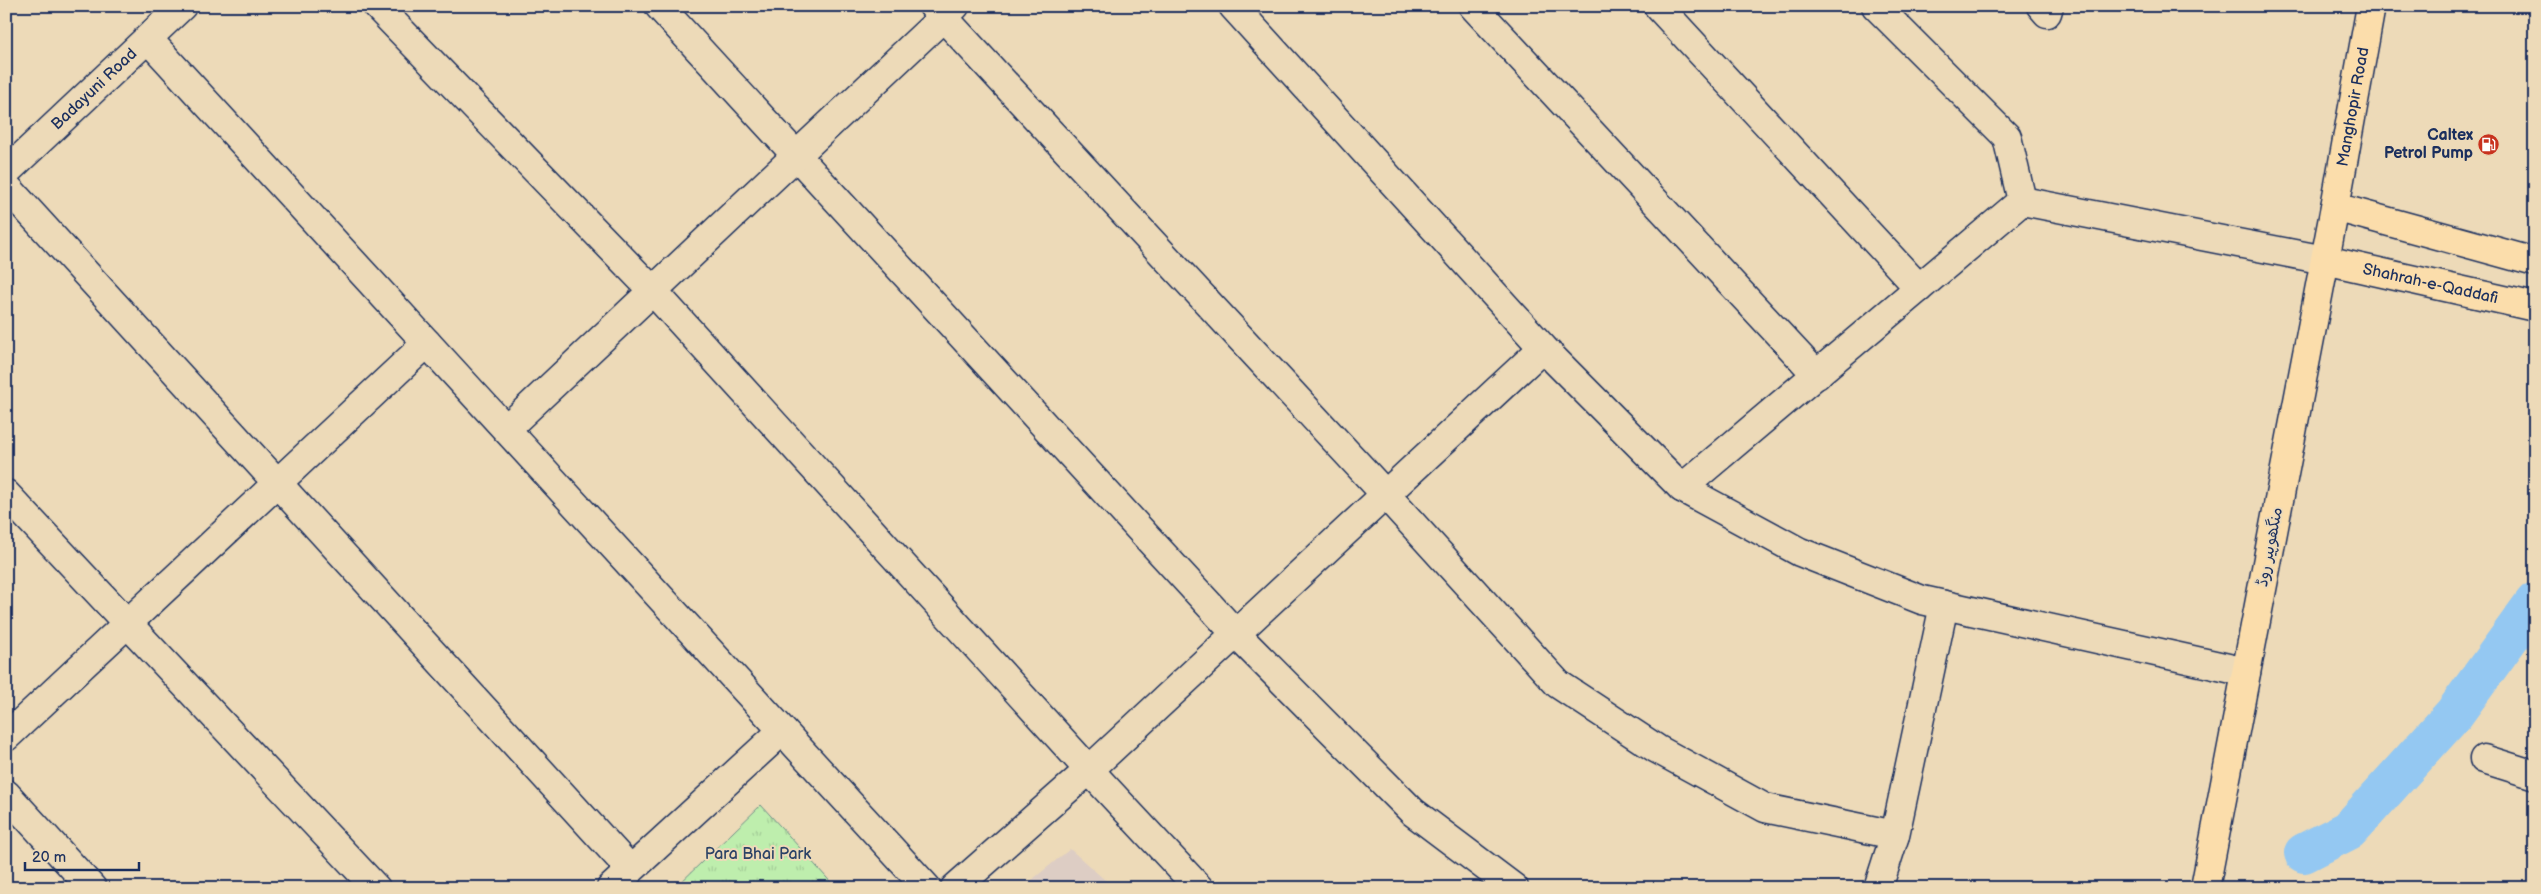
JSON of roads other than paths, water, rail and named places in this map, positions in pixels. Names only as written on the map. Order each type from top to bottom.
[{"type":"main road","name":"Manghopir Road","points":[[2335,207],[2371,6]]},
{"type":"main road","name":"منگھوپیر روڈ","points":[[2205,888],[2335,207]]},
{"type":"main road","points":[[2335,207],[2535,262]]},
{"type":"main road","name":"Shahrah-e-Qaddafi","points":[[2325,260],[2535,307]]},
{"type":"street","name":"Badayuni Road","points":[[6,172],[181,6]]},
{"type":"street","points":[[377,6],[653,291],[1089,770],[1199,888]]},
{"type":"street","points":[[659,6],[1236,634],[1413,812],[1514,888]]},
{"type":"street","points":[[1233,6],[1543,348],[1682,488],[1800,552],[1922,600],[2246,672]]},
{"type":"street","points":[[1473,6],[1817,375]]},
{"type":"street","points":[[1658,6],[1919,288]]},
{"type":"street","points":[[1876,6],[2007,137],[2022,201]]},
{"type":"street","points":[[2041,6],[2047,13],[2049,6]]},
{"type":"street","points":[[506,429],[797,156],[944,10],[1558,684],[1657,749],[1765,808],[1895,835]]},
{"type":"street","points":[[148,39],[927,888]]},
{"type":"street","points":[[6,186],[630,870]]},
{"type":"street","points":[[1682,488],[2022,201]]},
{"type":"street","points":[[2022,201],[2325,260]]},
{"type":"street","points":[[6,737],[427,343]]},
{"type":"street","points":[[955,888],[1089,770],[1543,348]]},
{"type":"street","points":[[6,494],[376,888]]},
{"type":"street","points":[[1878,888],[1895,835],[1944,605]]},
{"type":"street","points":[[611,888],[782,731]]},
{"type":"street","points":[[2484,759],[2535,776]]},
{"type":"street","points":[[6,794],[92,888]]},
{"type":"waterway","points":[[2304,853],[2349,830],[2454,714],[2535,602]]},
{"type":"place","name":"Caltex Petrol Pump","points":[[2489,144]]},
{"type":"park label","name":"Para Bhai Park","points":[[758,854]]}]
